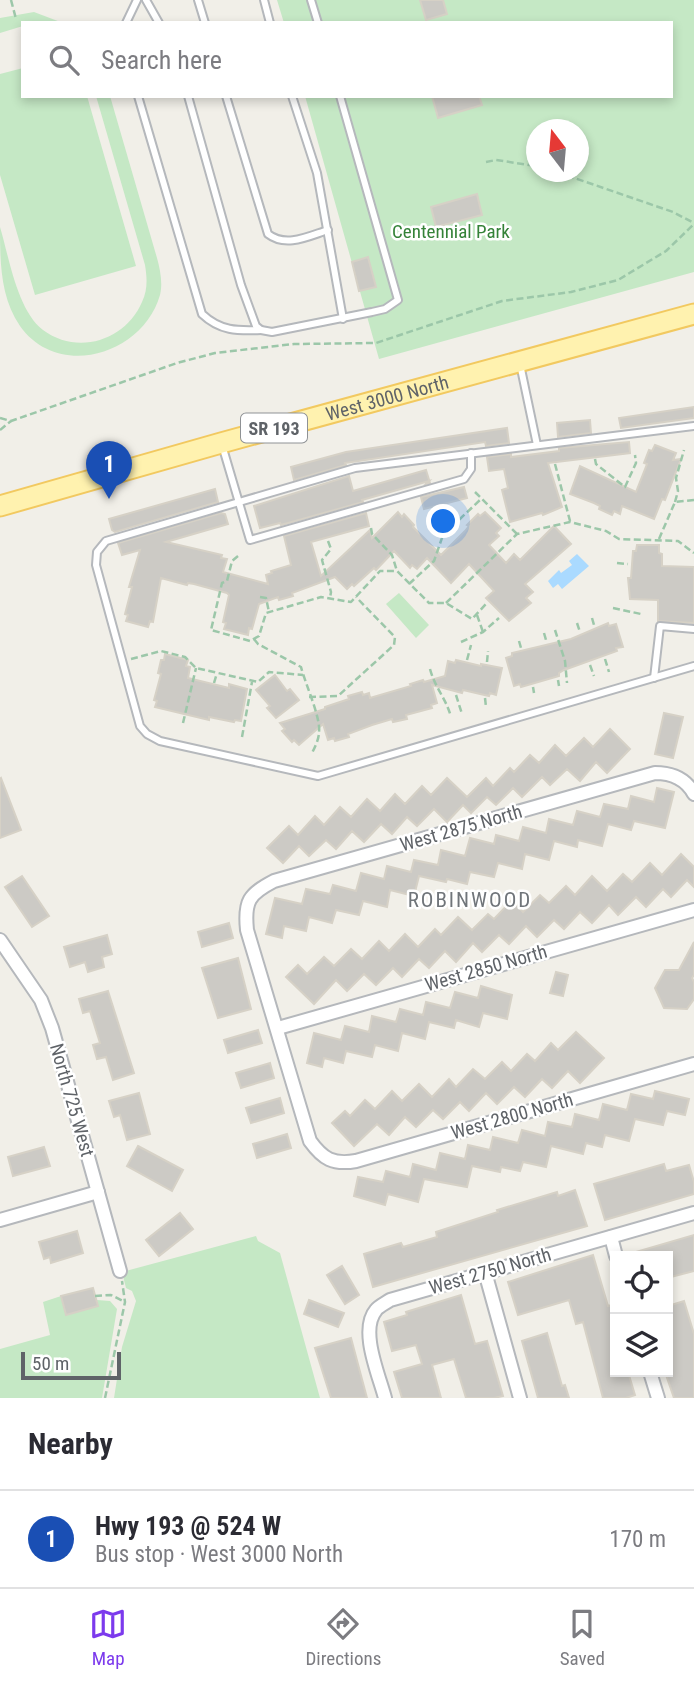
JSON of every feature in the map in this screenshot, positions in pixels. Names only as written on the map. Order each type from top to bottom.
[{"type":"main road","name":"West 3000 North","points":[[0,506],[694,314]]},
{"type":"street","name":"West 2875 North","points":[[278,1028],[247,930],[245,915],[248,900],[259,889],[274,881],[655,773],[667,773],[680,778],[691,787],[694,794]]},
{"type":"street","name":"West 2850 North","points":[[278,1028],[694,910]]},
{"type":"street","name":"North 725 West","points":[[0,940],[41,1000],[52,1028],[120,1271]]},
{"type":"street","name":"West 2800 North","points":[[278,1028],[310,1141],[329,1161],[341,1163],[356,1161],[694,1063]]},
{"type":"street","points":[[0,1220],[98,1192]]},
{"type":"street","name":"West 2750 North","points":[[386,1398],[370,1343],[369,1324],[376,1310],[390,1300],[694,1213]]},
{"type":"street","points":[[611,1237],[615,1251]]},
{"type":"street","points":[[485,1272],[520,1398]]},
{"type":"street","points":[[652,1377],[658,1398]]},
{"type":"lane","points":[[127,21],[137,0]]},
{"type":"lane","points":[[146,0],[158,21]]},
{"type":"lane","points":[[198,0],[204,21]]},
{"type":"lane","points":[[264,0],[270,21]]},
{"type":"lane","points":[[311,0],[317,21]]},
{"type":"lane","points":[[139,98],[202,314],[213,324],[233,331],[272,332],[385,309],[397,302],[341,98]]},
{"type":"lane","points":[[189,98],[241,285],[256,326],[261,330]]},
{"type":"lane","points":[[227,98],[268,234],[279,241],[289,241],[328,230]]},
{"type":"lane","points":[[293,98],[317,173],[343,319]]},
{"type":"lane","points":[[520,362],[537,445]]},
{"type":"lane","points":[[694,426],[355,468],[106,541],[97,552],[96,565],[140,726],[147,734],[160,741],[318,776],[694,666]]},
{"type":"lane","points":[[221,443],[250,540],[464,479],[471,469],[471,453]]},
{"type":"lane","points":[[654,678],[660,626],[694,629]]},
{"type":"path","points":[[12,0],[16,19]]},
{"type":"path","points":[[486,162],[496,160],[526,164]]},
{"type":"path","points":[[0,430],[11,421],[177,363],[215,353],[295,344],[376,343],[502,301],[571,292],[618,280],[666,251],[694,223],[673,212],[586,182]]},
{"type":"path","points":[[0,418],[11,421]]},
{"type":"path","points":[[659,540],[675,502],[678,491],[676,478],[684,450]]},
{"type":"path","points":[[595,459],[596,464],[625,487],[636,463],[635,454]]},
{"type":"path","points":[[555,464],[570,522]]},
{"type":"path","points":[[475,492],[517,534]]},
{"type":"path","points":[[410,584],[434,561],[443,535],[481,499]]},
{"type":"path","points":[[675,502],[694,500]]},
{"type":"path","points":[[446,603],[517,534],[570,522],[606,531],[619,539],[678,541],[694,553]]},
{"type":"path","points":[[371,528],[372,534],[392,555],[397,571],[429,603],[446,603],[472,619],[486,604]]},
{"type":"path","points":[[328,541],[331,550],[322,560],[331,592],[330,598]]},
{"type":"path","points":[[238,556],[232,561],[227,581],[222,583],[211,630],[250,641],[259,636],[266,613],[321,597],[351,602],[380,571],[397,571]]},
{"type":"path","points":[[617,563],[628,564]]},
{"type":"path","points":[[260,597],[265,598],[270,612]]},
{"type":"path","points":[[309,697],[338,696],[394,645],[395,637],[356,597]]},
{"type":"path","points":[[612,608],[641,614]]},
{"type":"path","points":[[477,613],[483,632]]},
{"type":"path","points":[[461,642],[483,632],[499,618]]},
{"type":"path","points":[[592,618],[594,625]]},
{"type":"path","points":[[577,622],[580,632]]},
{"type":"path","points":[[555,629],[565,662],[567,683]]},
{"type":"path","points":[[544,633],[545,640]]},
{"type":"path","points":[[254,639],[258,644],[301,667],[309,697],[317,713],[320,732],[313,753]]},
{"type":"path","points":[[519,641],[520,648]]},
{"type":"path","points":[[467,660],[471,646]]},
{"type":"path","points":[[131,659],[161,651],[185,657],[194,671],[183,723]]},
{"type":"path","points":[[486,662],[488,651]]},
{"type":"path","points":[[605,659],[609,672]]},
{"type":"path","points":[[590,665],[594,676]]},
{"type":"path","points":[[430,668],[435,685],[447,702],[451,716]]},
{"type":"path","points":[[194,671],[258,682],[269,672],[303,676]]},
{"type":"path","points":[[214,683],[217,673]]},
{"type":"path","points":[[230,682],[231,676]]},
{"type":"path","points":[[558,680],[559,686]]},
{"type":"path","points":[[243,737],[252,681]]},
{"type":"path","points":[[533,687],[534,693]]},
{"type":"path","points":[[456,695],[462,713]]},
{"type":"path","points":[[485,698],[486,707]]},
{"type":"path","points":[[105,1398],[125,1302],[120,1271]]},
{"type":"path","points":[[95,1296],[111,1295],[125,1302]]},
{"type":"green space","name":"Centennial Park","points":[[277,0],[694,0],[694,272],[379,359],[306,98],[673,98],[673,21],[283,21]]},
{"type":"green space","points":[[34,12],[58,21],[21,21],[21,27],[0,33],[0,18]]},
{"type":"green space","points":[[21,69],[21,98],[88,98],[136,266],[35,295],[0,175],[0,74]]},
{"type":"green space","points":[[97,98],[111,98],[157,258],[161,286],[151,316],[136,333],[118,345],[98,353],[77,356],[56,352],[36,343],[20,326],[8,303],[1,265],[0,227],[20,297],[27,310],[43,330],[71,342],[100,340],[125,326],[135,315],[145,293],[145,265]]},
{"type":"green space","points":[[399,593],[429,625],[416,638],[386,604]]},
{"type":"green space","points":[[256,1236],[258,1241],[280,1253],[320,1398],[114,1398],[122,1347],[136,1301],[132,1291],[126,1288],[122,1272]]},
{"type":"green space","points":[[61,1296],[67,1315],[98,1306],[97,1300],[110,1301],[117,1309],[102,1398],[0,1398],[0,1349],[50,1335],[43,1302]]},
{"type":"water","points":[[577,554],[589,566],[562,589],[558,584],[553,588],[548,581],[559,570],[561,573],[572,565],[569,561]]},
{"type":"building","points":[[420,0],[443,0],[447,14],[426,20]]},
{"type":"building","points":[[433,98],[480,98],[482,105],[438,118]]},
{"type":"building","points":[[477,194],[482,215],[436,227],[431,207]]},
{"type":"building","points":[[368,257],[376,287],[359,291],[352,262]]},
{"type":"building","points":[[694,407],[694,418],[621,428],[619,418]]},
{"type":"building","points":[[590,420],[591,433],[558,437],[557,423]]},
{"type":"building","points":[[507,428],[509,443],[486,446],[485,442],[345,463],[346,465],[294,480],[291,467],[346,452]]},
{"type":"building","points":[[629,442],[630,453],[548,463],[562,507],[543,515],[542,513],[510,522],[502,490],[508,488],[504,469],[489,471],[487,457],[511,454],[511,457],[559,451],[559,448]]},
{"type":"building","points":[[655,445],[676,453],[673,460],[681,459],[665,500],[662,499],[654,519],[622,506],[620,514],[614,511],[612,515],[599,509],[600,506],[594,503],[570,494],[580,466],[636,492],[647,464],[644,463],[649,450],[652,451]]},
{"type":"building","points":[[426,470],[430,483],[426,484],[429,481],[281,525],[280,523],[260,528],[254,506],[349,476],[353,491]]},
{"type":"building","points":[[464,487],[467,498],[424,509],[421,497]]},
{"type":"building","points":[[215,489],[218,502],[115,532],[112,530],[109,519]]},
{"type":"building","points":[[398,512],[402,517],[404,514],[441,555],[478,514],[480,516],[485,512],[501,528],[496,533],[499,536],[489,545],[506,563],[514,554],[520,560],[554,526],[571,544],[525,584],[533,592],[526,598],[531,603],[509,621],[486,598],[494,591],[469,564],[451,583],[427,558],[417,569],[412,565],[410,568],[394,551],[376,570],[374,568],[347,589],[335,577],[292,593],[293,596],[279,600],[278,597],[259,604],[248,635],[224,629],[229,595],[227,593],[161,578],[153,622],[150,621],[148,627],[126,621],[128,615],[125,614],[132,587],[129,587],[140,550],[122,555],[118,543],[225,514],[228,524],[166,542],[222,555],[221,558],[227,559],[223,572],[268,584],[266,575],[291,565],[284,536],[366,513],[369,526],[311,542],[321,576],[370,530],[372,538]]},
{"type":"building","points":[[637,545],[659,545],[662,566],[694,567],[694,623],[658,621],[658,600],[630,599],[628,578],[631,578],[633,551],[636,551]]},
{"type":"building","points":[[608,623],[609,626],[616,624],[623,647],[564,670],[559,676],[521,687],[520,684],[514,686],[506,658],[512,656],[512,653],[571,639]]},
{"type":"building","points":[[165,654],[188,660],[188,678],[229,688],[229,684],[247,689],[241,721],[209,717],[209,720],[155,707],[157,701],[154,700],[161,674],[158,673]]},
{"type":"building","points":[[456,660],[502,668],[496,695],[463,690],[462,693],[432,685],[437,703],[431,705],[432,708],[406,715],[407,719],[393,722],[392,719],[372,725],[348,734],[349,737],[328,740],[323,724],[299,745],[294,740],[292,742],[282,731],[285,729],[280,723],[325,709],[349,699],[348,696],[362,692],[363,695],[369,693],[370,698],[423,680],[424,682],[445,676],[448,661],[455,663]]},
{"type":"building","points":[[275,675],[287,691],[290,689],[299,700],[276,718],[256,690]]},
{"type":"building","points":[[664,713],[683,717],[673,758],[655,754]]},
{"type":"building","points":[[610,729],[630,749],[607,773],[596,762],[580,781],[567,769],[550,785],[542,777],[522,797],[513,788],[496,805],[487,797],[471,813],[463,805],[447,822],[434,809],[417,826],[407,817],[392,834],[381,824],[364,842],[352,831],[336,849],[326,840],[309,856],[299,846],[283,863],[267,848],[289,826],[298,835],[315,816],[324,825],[340,807],[351,817],[367,799],[380,811],[395,794],[405,804],[422,786],[431,795],[447,778],[467,797],[486,778],[493,786],[510,768],[514,772],[530,755],[539,763],[555,745],[566,756],[584,738],[593,747]]},
{"type":"building","points":[[0,779],[21,830],[0,838]]},
{"type":"building","points":[[657,788],[674,792],[665,828],[634,821],[631,830],[608,824],[602,846],[578,840],[577,847],[554,841],[549,860],[525,854],[522,869],[498,863],[494,877],[470,872],[467,884],[419,876],[414,896],[390,890],[387,907],[363,901],[359,915],[336,910],[332,923],[309,917],[306,931],[284,926],[282,938],[266,934],[275,898],[302,904],[306,889],[330,894],[333,885],[356,891],[361,873],[384,879],[387,866],[411,872],[414,860],[438,865],[441,850],[465,856],[470,838],[494,844],[496,835],[519,841],[523,827],[546,833],[549,819],[573,825],[577,811],[600,817],[604,804],[628,809],[631,796],[654,802]]},
{"type":"building","points":[[681,854],[694,867],[694,887],[687,880],[671,897],[663,889],[646,907],[636,897],[618,915],[609,905],[592,923],[580,912],[564,929],[554,920],[537,937],[526,926],[509,944],[499,935],[482,952],[473,943],[456,962],[445,951],[429,968],[419,959],[402,977],[393,968],[376,985],[364,974],[347,991],[336,980],[314,1004],[286,977],[298,965],[307,974],[324,957],[334,966],[351,949],[362,959],[379,941],[389,951],[405,934],[418,947],[435,929],[441,935],[458,917],[472,930],[488,914],[494,919],[512,900],[523,912],[540,895],[549,903],[566,886],[575,895],[592,876],[607,891],[623,874],[632,882],[650,863],[662,875]]},
{"type":"building","points":[[22,876],[49,916],[32,927],[5,887]]},
{"type":"building","points":[[229,923],[233,938],[202,947],[198,932]]},
{"type":"building","points":[[107,935],[112,954],[102,957],[104,967],[88,972],[85,962],[70,967],[64,947]]},
{"type":"building","points":[[694,942],[694,999],[687,1009],[664,1008],[655,988],[665,970],[679,970]]},
{"type":"building","points":[[238,958],[251,1009],[218,1018],[202,968]]},
{"type":"building","points":[[556,972],[568,975],[563,996],[550,993]]},
{"type":"building","points":[[481,986],[512,995],[507,1019],[483,1013],[479,1027],[456,1020],[454,1028],[429,1022],[425,1039],[402,1033],[398,1051],[375,1045],[372,1057],[346,1051],[343,1063],[324,1058],[322,1067],[307,1063],[314,1033],[341,1040],[345,1026],[369,1032],[372,1016],[396,1022],[400,1009],[423,1015],[426,1002],[450,1008],[455,992],[478,998]]},
{"type":"building","points":[[108,991],[134,1073],[113,1080],[106,1057],[97,1059],[93,1045],[100,1043],[90,1011],[83,1013],[79,999]]},
{"type":"building","points":[[258,1030],[262,1043],[228,1053],[224,1040]]},
{"type":"building","points":[[576,1032],[604,1058],[580,1083],[568,1071],[552,1088],[542,1079],[525,1097],[514,1087],[497,1104],[486,1093],[469,1111],[460,1102],[443,1119],[433,1110],[416,1127],[405,1117],[389,1135],[377,1124],[354,1146],[332,1123],[345,1111],[350,1116],[365,1100],[375,1109],[392,1091],[402,1101],[419,1084],[432,1097],[449,1079],[456,1087],[473,1069],[485,1079],[502,1062],[511,1071],[527,1054],[535,1061],[551,1043],[558,1050]]},
{"type":"building","points":[[270,1063],[274,1078],[241,1088],[236,1073]]},
{"type":"building","points":[[655,1091],[689,1099],[685,1115],[667,1111],[663,1125],[635,1119],[629,1141],[605,1135],[602,1147],[586,1143],[583,1154],[551,1146],[546,1167],[523,1162],[520,1171],[501,1167],[500,1172],[472,1166],[467,1187],[424,1179],[418,1202],[388,1194],[385,1205],[354,1196],[358,1177],[383,1182],[386,1171],[410,1177],[413,1164],[436,1170],[440,1153],[465,1159],[468,1145],[490,1150],[493,1137],[518,1143],[522,1130],[545,1136],[548,1122],[572,1127],[575,1114],[599,1120],[603,1104],[627,1110],[631,1094],[653,1099]]},
{"type":"building","points":[[139,1093],[150,1134],[127,1140],[120,1115],[114,1117],[109,1101]]},
{"type":"building","points":[[280,1098],[284,1113],[251,1123],[246,1108]]},
{"type":"building","points":[[287,1134],[291,1148],[257,1158],[253,1144]]},
{"type":"building","points":[[138,1146],[183,1170],[172,1191],[127,1166]]},
{"type":"building","points":[[44,1147],[50,1166],[13,1176],[8,1157]]},
{"type":"building","points":[[664,1164],[666,1171],[689,1165],[694,1194],[605,1220],[594,1184]]},
{"type":"building","points":[[575,1190],[587,1226],[373,1287],[364,1254],[401,1243],[403,1247],[437,1237],[436,1232],[498,1212],[497,1210],[557,1192],[558,1196]]},
{"type":"building","points":[[180,1213],[193,1229],[159,1256],[146,1240]]},
{"type":"building","points":[[77,1231],[83,1253],[51,1263],[50,1257],[44,1259],[39,1242]]},
{"type":"building","points":[[694,1235],[694,1271],[673,1276],[673,1251],[639,1251]]},
{"type":"building","points":[[593,1255],[610,1306],[610,1377],[630,1377],[635,1395],[626,1398],[603,1398],[583,1322],[576,1324],[569,1300],[518,1315],[508,1282]]},
{"type":"building","points":[[342,1266],[359,1295],[345,1304],[327,1275]]},
{"type":"building","points":[[93,1288],[98,1306],[66,1315],[61,1296]]},
{"type":"building","points":[[461,1295],[475,1344],[487,1341],[503,1396],[466,1398],[454,1359],[432,1365],[441,1398],[402,1398],[394,1372],[422,1364],[416,1345],[392,1351],[384,1322],[407,1315],[406,1312]]},
{"type":"building","points":[[309,1300],[344,1313],[338,1327],[304,1314]]},
{"type":"building","points":[[684,1301],[694,1334],[694,1398],[674,1398],[667,1377],[673,1377],[673,1304]]},
{"type":"building","points":[[547,1333],[562,1386],[565,1385],[569,1398],[538,1398],[522,1341]]},
{"type":"building","points":[[351,1338],[367,1398],[331,1398],[315,1348]]},
{"type":"place","name":"Hwy 193 @ 524 W","points":[[109,499]]},
{"type":"district","name":"ROBINWOOD","points":[[470,900]]}]
